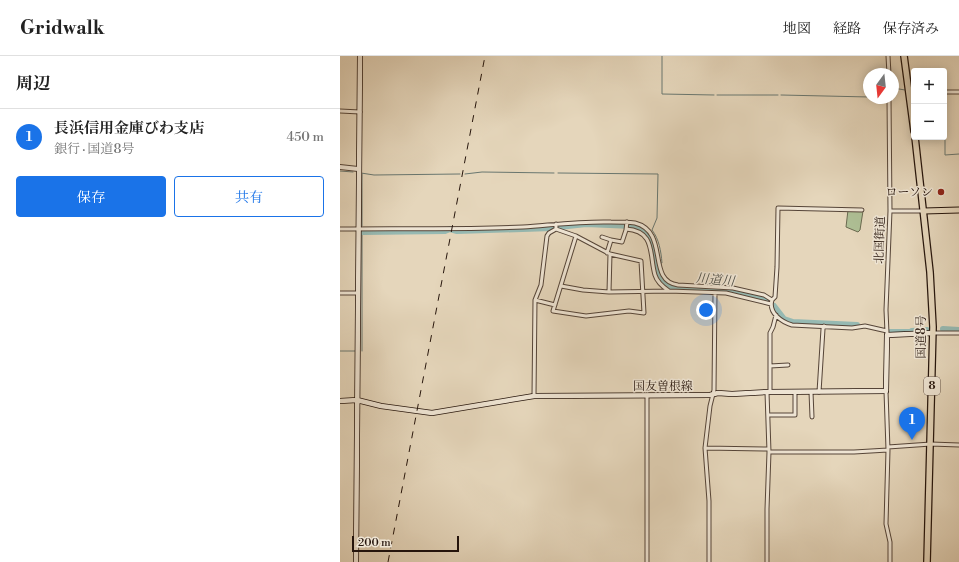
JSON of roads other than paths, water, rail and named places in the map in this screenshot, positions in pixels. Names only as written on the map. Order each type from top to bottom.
[{"type":"highway","points":[[904,56],[911,108]]},
{"type":"highway","name":"国道8号","points":[[915,140],[930,273],[933,332],[927,562]]},
{"type":"main road","points":[[356,562],[360,56]]},
{"type":"main road","points":[[924,211],[959,210]]},
{"type":"main road","points":[[886,391],[887,333],[933,332]]},
{"type":"main road","name":"国友曽根線","points":[[340,401],[357,400],[381,406],[432,413],[534,396],[647,396],[768,392],[886,391]]},
{"type":"street","points":[[888,56],[889,68]]},
{"type":"street","points":[[947,92],[959,92]]},
{"type":"street","name":"北国街道","points":[[887,333],[890,212],[889,104]]},
{"type":"street","points":[[340,111],[360,112]]},
{"type":"street","points":[[340,167],[358,169]]},
{"type":"street","points":[[771,302],[774,297],[777,267],[778,208],[862,210]]},
{"type":"street","points":[[890,212],[924,211]]},
{"type":"street","points":[[340,229],[521,227],[588,221],[627,226],[638,231],[646,238],[650,246],[655,275],[661,285],[669,291]]},
{"type":"street","points":[[556,224],[556,229]]},
{"type":"street","points":[[627,226],[638,224],[650,234],[656,243],[660,273],[666,281],[671,284],[733,288],[764,295],[771,302],[776,315],[783,322],[792,325],[852,328],[865,326],[887,333]]},
{"type":"street","points":[[602,237],[622,242],[627,226]]},
{"type":"street","points":[[556,229],[576,236],[609,254],[641,261],[644,313],[629,311],[586,316],[553,311],[576,236]]},
{"type":"street","points":[[534,396],[535,300],[541,285],[547,236],[556,229]]},
{"type":"street","points":[[608,292],[611,240]]},
{"type":"street","points":[[561,286],[608,292],[669,291],[732,294],[771,302]]},
{"type":"street","points":[[340,294],[358,293]]},
{"type":"street","points":[[709,562],[709,501],[705,448],[710,406],[713,394],[715,293]]},
{"type":"street","points":[[535,300],[555,305]]},
{"type":"street","points":[[767,562],[766,509],[769,450],[768,392],[770,333],[776,315]]},
{"type":"street","points":[[819,392],[822,329],[824,326]]},
{"type":"street","points":[[933,332],[959,333]]},
{"type":"street","points":[[770,366],[788,365]]},
{"type":"street","points":[[886,391],[888,448],[886,524],[890,542],[890,562]]},
{"type":"street","points":[[768,415],[795,415],[795,392]]},
{"type":"street","points":[[811,392],[812,416]]},
{"type":"street","points":[[647,396],[648,562]]},
{"type":"street","points":[[705,448],[854,452],[931,444],[959,444]]},
{"type":"waterway","points":[[662,56],[662,94],[714,95]]},
{"type":"waterway","points":[[899,89],[905,90]]},
{"type":"waterway","points":[[717,95],[778,95]]},
{"type":"waterway","points":[[781,95],[863,97]]},
{"type":"waterway","points":[[945,104],[945,155],[959,154]]},
{"type":"waterway","points":[[340,171],[353,172]]},
{"type":"waterway","points":[[465,174],[482,172],[554,173]]},
{"type":"waterway","points":[[361,173],[374,175],[460,174]]},
{"type":"waterway","points":[[558,173],[658,174],[657,218],[652,230],[659,245],[662,259],[661,263]]},
{"type":"waterway","points":[[362,174],[362,226]]},
{"type":"waterway","points":[[559,227],[586,224],[633,226],[643,231],[649,238],[653,246],[658,273],[662,281],[670,287],[732,291],[768,300]]},
{"type":"waterway","points":[[362,232],[552,228]]},
{"type":"waterway","points":[[362,230],[362,351]]},
{"type":"waterway","name":"川道川","points":[[774,306],[784,319],[793,322],[857,325]]},
{"type":"waterway","name":"川道川","points":[[943,329],[959,330]]},
{"type":"waterway","name":"川道川","points":[[912,331],[927,330]]},
{"type":"waterway","name":"川道川","points":[[890,332],[909,332]]},
{"type":"waterway","points":[[340,351],[355,351]]},
{"type":"railway","points":[[388,562],[485,56]]},
{"type":"place","name":"ローソン","points":[[941,192]]},
{"type":"place","name":"長浜信用金庫びわ支店","points":[[912,440]]}]
